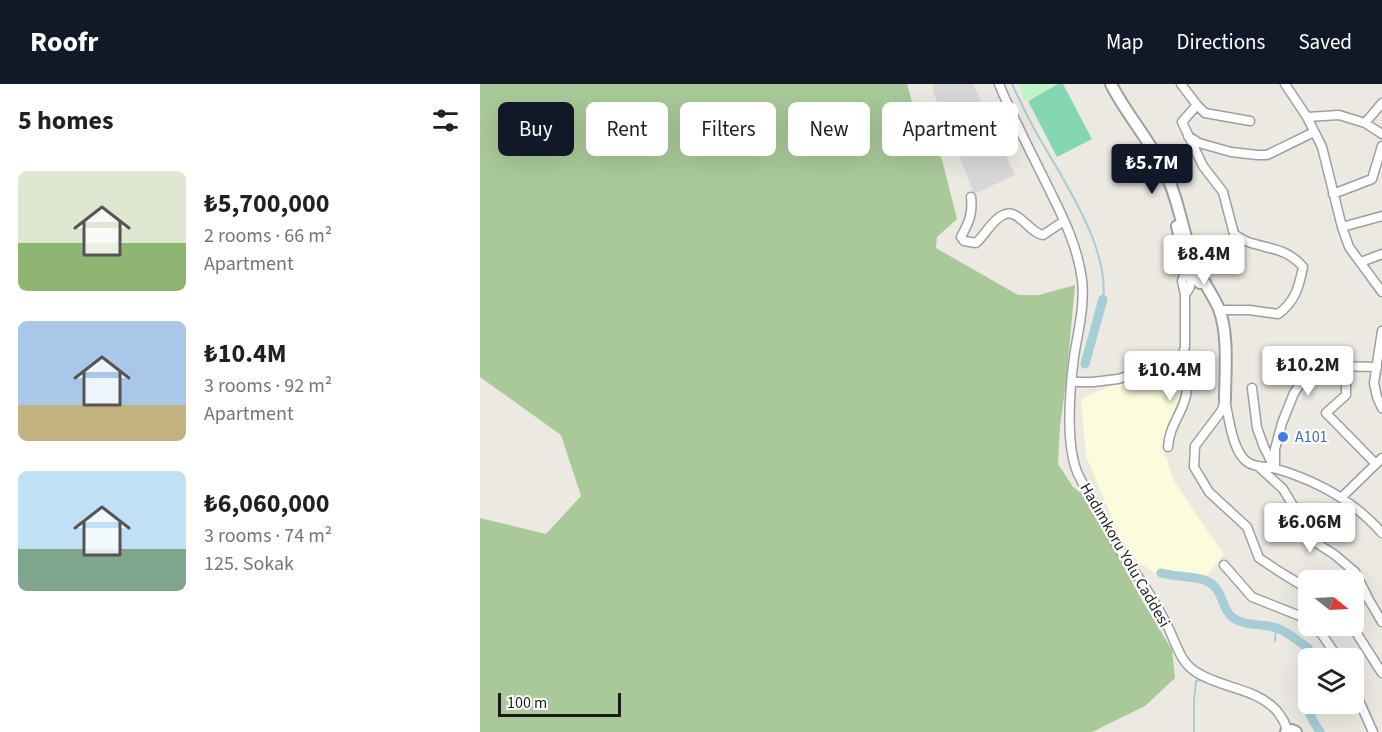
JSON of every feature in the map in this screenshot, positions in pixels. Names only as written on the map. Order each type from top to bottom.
[{"type":"street","name":"Hadımkoru Yolu Caddesi","points":[[999,84],[1064,221],[1078,257],[1083,311],[1071,382],[1072,456],[1078,473],[1122,554],[1146,587],[1182,658],[1196,672],[1263,700],[1283,720],[1290,732]]},
{"type":"street","points":[[1106,84],[1144,146],[1161,179],[1175,218],[1183,257],[1207,284],[1219,310],[1225,344],[1225,400],[1234,443],[1246,461],[1258,466],[1275,468],[1342,497],[1382,532]]},
{"type":"street","points":[[1111,84],[1164,171],[1177,203],[1193,268],[1190,289],[1185,294],[1183,355],[1187,389],[1179,415],[1168,438],[1168,447]]},
{"type":"street","points":[[1180,84],[1205,113],[1250,121]]},
{"type":"street","points":[[1286,84],[1322,147],[1349,247],[1382,292]]},
{"type":"street","points":[[1365,123],[1382,103]]},
{"type":"street","points":[[1197,105],[1182,122],[1203,166],[1223,192],[1234,234],[1248,242],[1279,250],[1295,258],[1303,267],[1299,286],[1287,307],[1278,314],[1249,310],[1219,310]]},
{"type":"street","points":[[1306,117],[1339,115],[1365,123],[1382,134]]},
{"type":"street","points":[[1188,136],[1199,143],[1231,152],[1267,155],[1314,132]]},
{"type":"street","points":[[1333,194],[1372,179],[1382,146]]},
{"type":"street","points":[[971,197],[969,223],[961,237],[964,241],[976,243],[1004,214],[1010,213],[1037,234],[1043,235],[1064,221]]},
{"type":"street","points":[[1342,227],[1382,216]]},
{"type":"street","points":[[1361,262],[1382,254]]},
{"type":"street","points":[[1382,331],[1374,383],[1382,408]]},
{"type":"street","points":[[1071,382],[1118,379],[1178,361],[1183,355]]},
{"type":"street","points":[[1275,468],[1275,450],[1282,423],[1294,393],[1303,380],[1328,366],[1377,367]]},
{"type":"street","points":[[1342,497],[1379,461],[1326,413],[1346,395],[1346,366]]},
{"type":"street","points":[[1252,388],[1257,428],[1275,468]]},
{"type":"street","points":[[1225,400],[1222,410],[1195,446],[1194,466],[1209,492],[1247,527],[1259,558],[1298,583]]},
{"type":"street","points":[[1258,466],[1283,489],[1316,542],[1355,572],[1382,622]]},
{"type":"street","points":[[1224,565],[1252,597],[1298,615]]},
{"type":"street","points":[[1358,636],[1382,673]]},
{"type":"street","points":[[1364,712],[1373,732]]},
{"type":"shaded area","points":[[933,84],[973,84],[981,102],[937,102],[933,92]]},
{"type":"shaded area","points":[[960,156],[1006,156],[1015,175],[974,194]]},
{"type":"shaded area","points":[[1178,364],[1182,394],[1178,411],[1169,426],[1163,446],[1173,479],[1224,554],[1206,577],[1155,573],[1138,562],[1119,535],[1086,456],[1081,399],[1095,392]]},
{"type":"green space","points":[[480,84],[907,84],[912,102],[882,102],[882,156],[940,156],[957,219],[937,237],[936,248],[1018,295],[1039,295],[1075,285],[1058,464],[1073,487],[1084,495],[1172,650],[1175,678],[1145,706],[1092,732],[480,732],[480,518],[546,534],[581,496],[561,435],[480,377]]},
{"type":"green space","points":[[1018,84],[1056,84],[1056,85],[1025,101]]},
{"type":"green space","points":[[1058,84],[1063,84],[1092,139],[1057,157],[1028,101]]},
{"type":"waterway","points":[[1012,84],[1071,192],[1092,236],[1103,279],[1103,299]]},
{"type":"waterway","points":[[1085,364],[1103,299]]},
{"type":"waterway","points":[[1161,573],[1207,581],[1216,588],[1232,617],[1248,624],[1281,630],[1308,648]]},
{"type":"waterway","points":[[1275,641],[1276,628]]},
{"type":"waterway","points":[[1194,732],[1196,681],[1202,679]]},
{"type":"waterway","points":[[1310,714],[1320,732]]},
{"type":"place","name":"A101","points":[[1283,437]]}]
